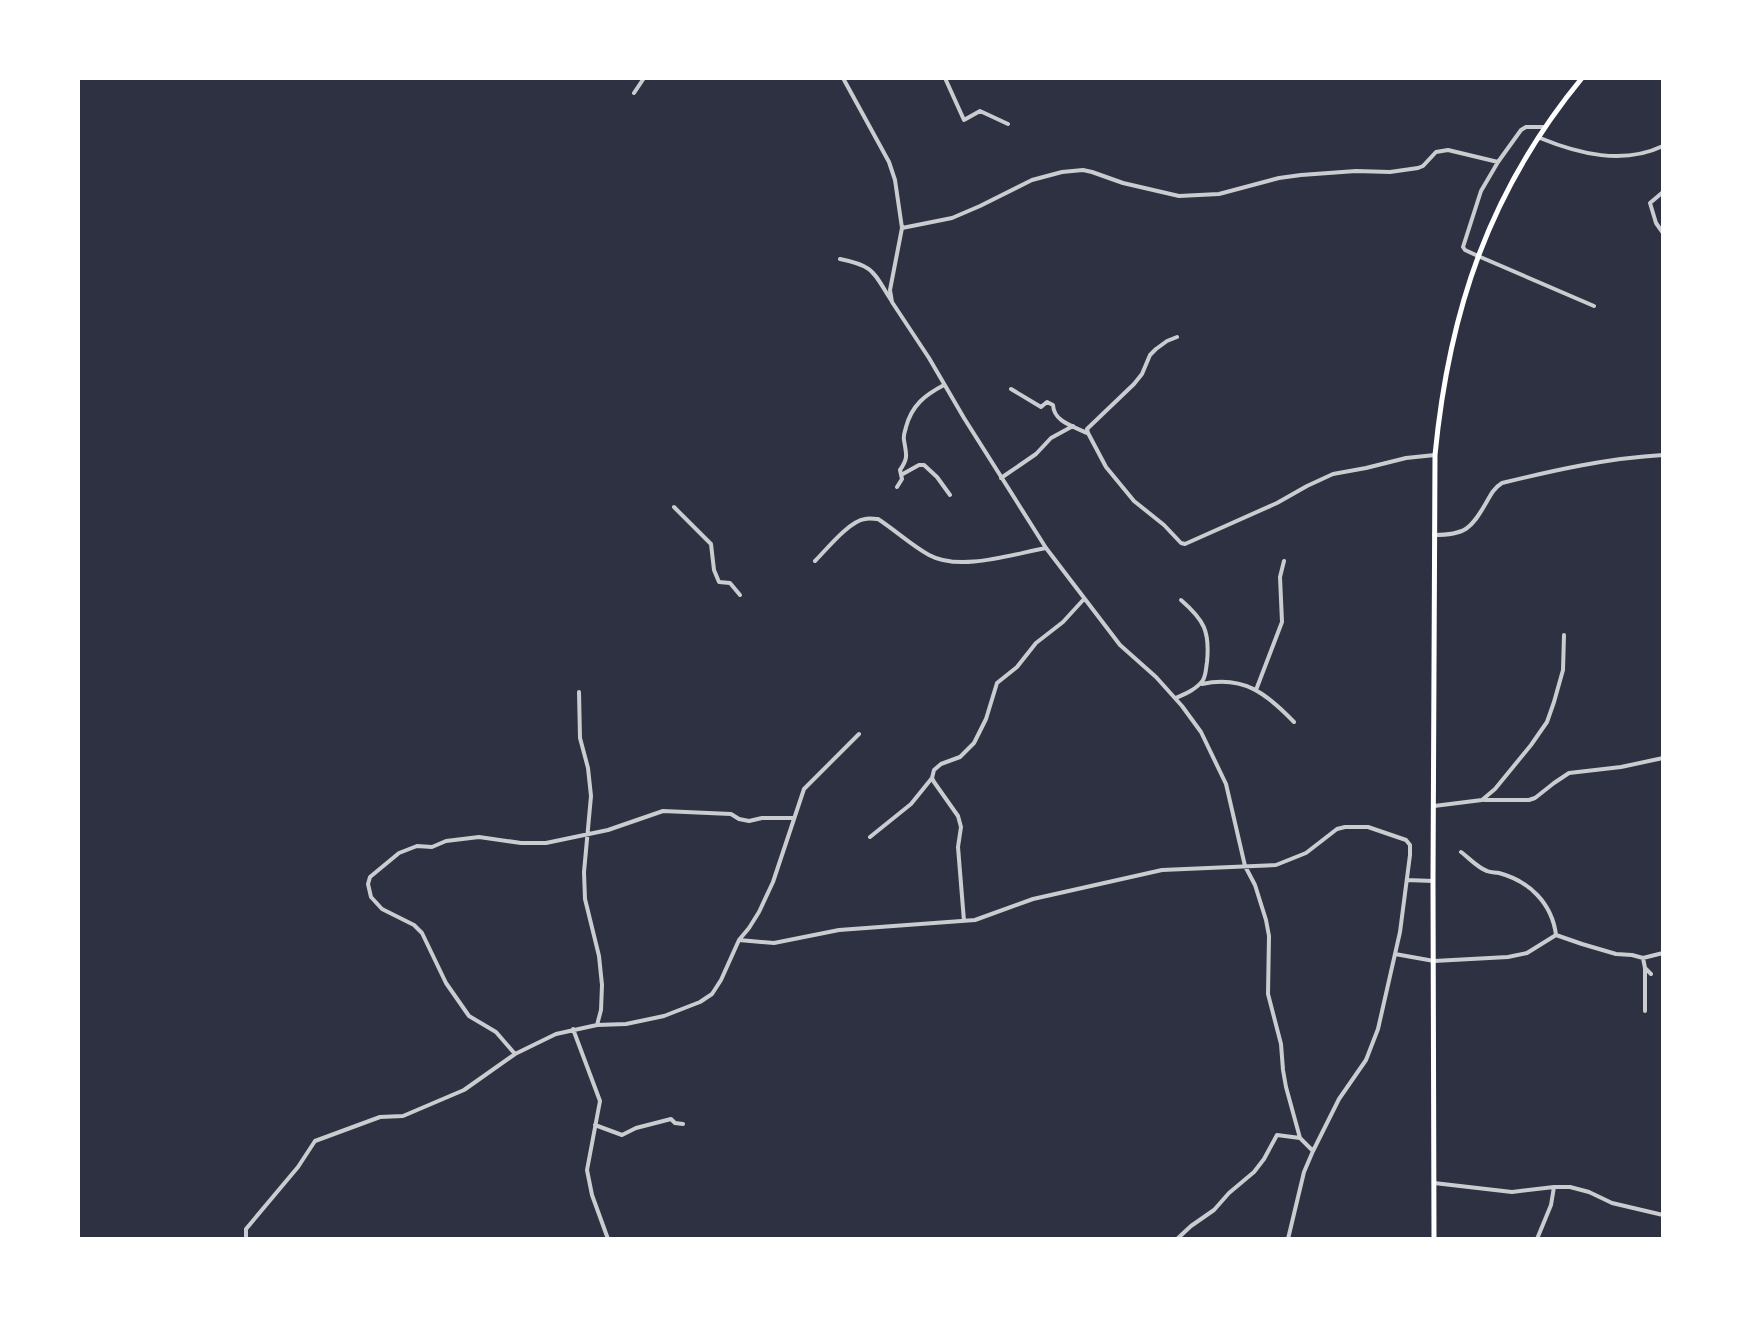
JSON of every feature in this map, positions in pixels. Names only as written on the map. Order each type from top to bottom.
[{"type":"main road","points":[[1434,1239],[1434,535],[1435,455],[1443,389],[1453,335],[1478,256],[1499,206],[1543,127],[1582,78]]},
{"type":"street","points":[[634,93],[644,78]]},
{"type":"street","points":[[843,78],[889,162],[895,180],[902,228],[890,290],[892,302]]},
{"type":"street","points":[[945,78],[964,120],[980,111],[1008,124]]},
{"type":"street","points":[[1543,127],[1521,130],[1498,162],[1481,191],[1463,243],[1465,250],[1594,306]]},
{"type":"street","points":[[1537,137],[1591,154],[1635,156],[1663,146]]},
{"type":"street","points":[[902,228],[952,218],[1032,180],[1062,172],[1083,170],[1179,196],[1219,194],[1301,175],[1418,168],[1441,150],[1498,162]]},
{"type":"street","points":[[1663,192],[1650,203],[1656,223],[1663,233]]},
{"type":"street","points":[[840,259],[859,263],[874,271],[1046,548],[1120,645],[1176,698],[1201,732],[1226,784],[1245,866],[1255,885],[1266,920],[1269,936],[1268,994],[1281,1044],[1286,1087],[1300,1138],[1313,1151]]},
{"type":"street","points":[[1177,337],[1150,355],[1142,374],[1107,412],[1089,426],[1088,433],[1106,467],[1134,501],[1181,543],[1185,544],[1277,503],[1333,474],[1435,455]]},
{"type":"street","points":[[897,487],[902,479],[900,470],[905,464],[907,449],[903,437],[913,408],[922,398],[944,385]]},
{"type":"street","points":[[1011,389],[1041,407],[1047,402],[1053,405],[1057,418],[1088,433]]},
{"type":"street","points":[[1001,478],[1036,454],[1051,438],[1073,426]]},
{"type":"street","points":[[1434,535],[1457,534],[1466,530],[1494,488],[1502,483],[1564,468],[1635,456],[1663,455]]},
{"type":"street","points":[[901,475],[924,465],[950,495]]},
{"type":"street","points":[[674,507],[711,544],[714,570],[719,582],[730,583],[740,595]]},
{"type":"street","points":[[815,561],[849,527],[860,519],[868,518],[878,519],[929,555],[943,561],[990,559],[1046,548]]},
{"type":"street","points":[[1256,690],[1282,622],[1280,577],[1284,561]]},
{"type":"street","points":[[870,837],[911,804],[932,778],[934,770],[960,757],[974,743],[986,719],[997,683],[1084,599]]},
{"type":"street","points":[[1181,600],[1191,608],[1207,633],[1205,677],[1200,684]]},
{"type":"street","points":[[1482,800],[1495,789],[1547,722],[1563,670],[1564,635]]},
{"type":"street","points":[[1176,698],[1200,684],[1220,681],[1235,683],[1263,694],[1294,722]]},
{"type":"street","points":[[579,692],[580,738],[591,796],[584,872],[585,899],[599,956],[602,985],[597,1025]]},
{"type":"street","points":[[246,1239],[246,1229],[298,1167],[315,1141],[380,1117],[403,1116],[455,1094],[515,1054],[549,1036],[597,1025],[651,1019],[677,1012],[712,994],[773,882],[804,789],[859,734]]},
{"type":"street","points":[[1434,806],[1495,799],[1529,800],[1569,773],[1663,758]]},
{"type":"street","points":[[932,778],[958,816],[961,827],[958,847],[964,921]]},
{"type":"street","points":[[515,1054],[496,1032],[469,1016],[446,983],[422,933],[414,925],[382,909],[371,897],[368,884],[373,874],[399,853],[417,846],[432,847],[446,841],[479,837],[546,843],[608,830],[663,811],[731,814],[749,821],[794,818]]},
{"type":"street","points":[[739,940],[774,943],[839,930],[975,920],[1033,899],[1162,870],[1276,865],[1306,853],[1337,829],[1355,826],[1368,827],[1406,840],[1410,845],[1410,855],[1400,932],[1378,1029],[1366,1060],[1339,1099],[1313,1151],[1304,1172],[1288,1239]]},
{"type":"street","points":[[1461,852],[1486,871],[1519,880],[1542,898],[1554,921],[1556,935]]},
{"type":"street","points":[[1407,880],[1433,881]]},
{"type":"street","points":[[1556,935],[1598,950],[1643,958],[1663,953]]},
{"type":"street","points":[[1395,954],[1434,961],[1518,956],[1556,935]]},
{"type":"street","points":[[1643,958],[1645,1011]]},
{"type":"street","points":[[1645,968],[1651,974]]},
{"type":"street","points":[[573,1029],[600,1101],[587,1161],[587,1178],[608,1239]]},
{"type":"street","points":[[595,1125],[622,1135],[671,1119],[683,1124]]},
{"type":"street","points":[[1177,1239],[1214,1210],[1254,1172],[1277,1135],[1300,1138]]},
{"type":"street","points":[[1434,1183],[1512,1192],[1554,1187],[1580,1189],[1612,1203],[1663,1215]]},
{"type":"street","points":[[1537,1239],[1551,1205],[1554,1187]]}]
